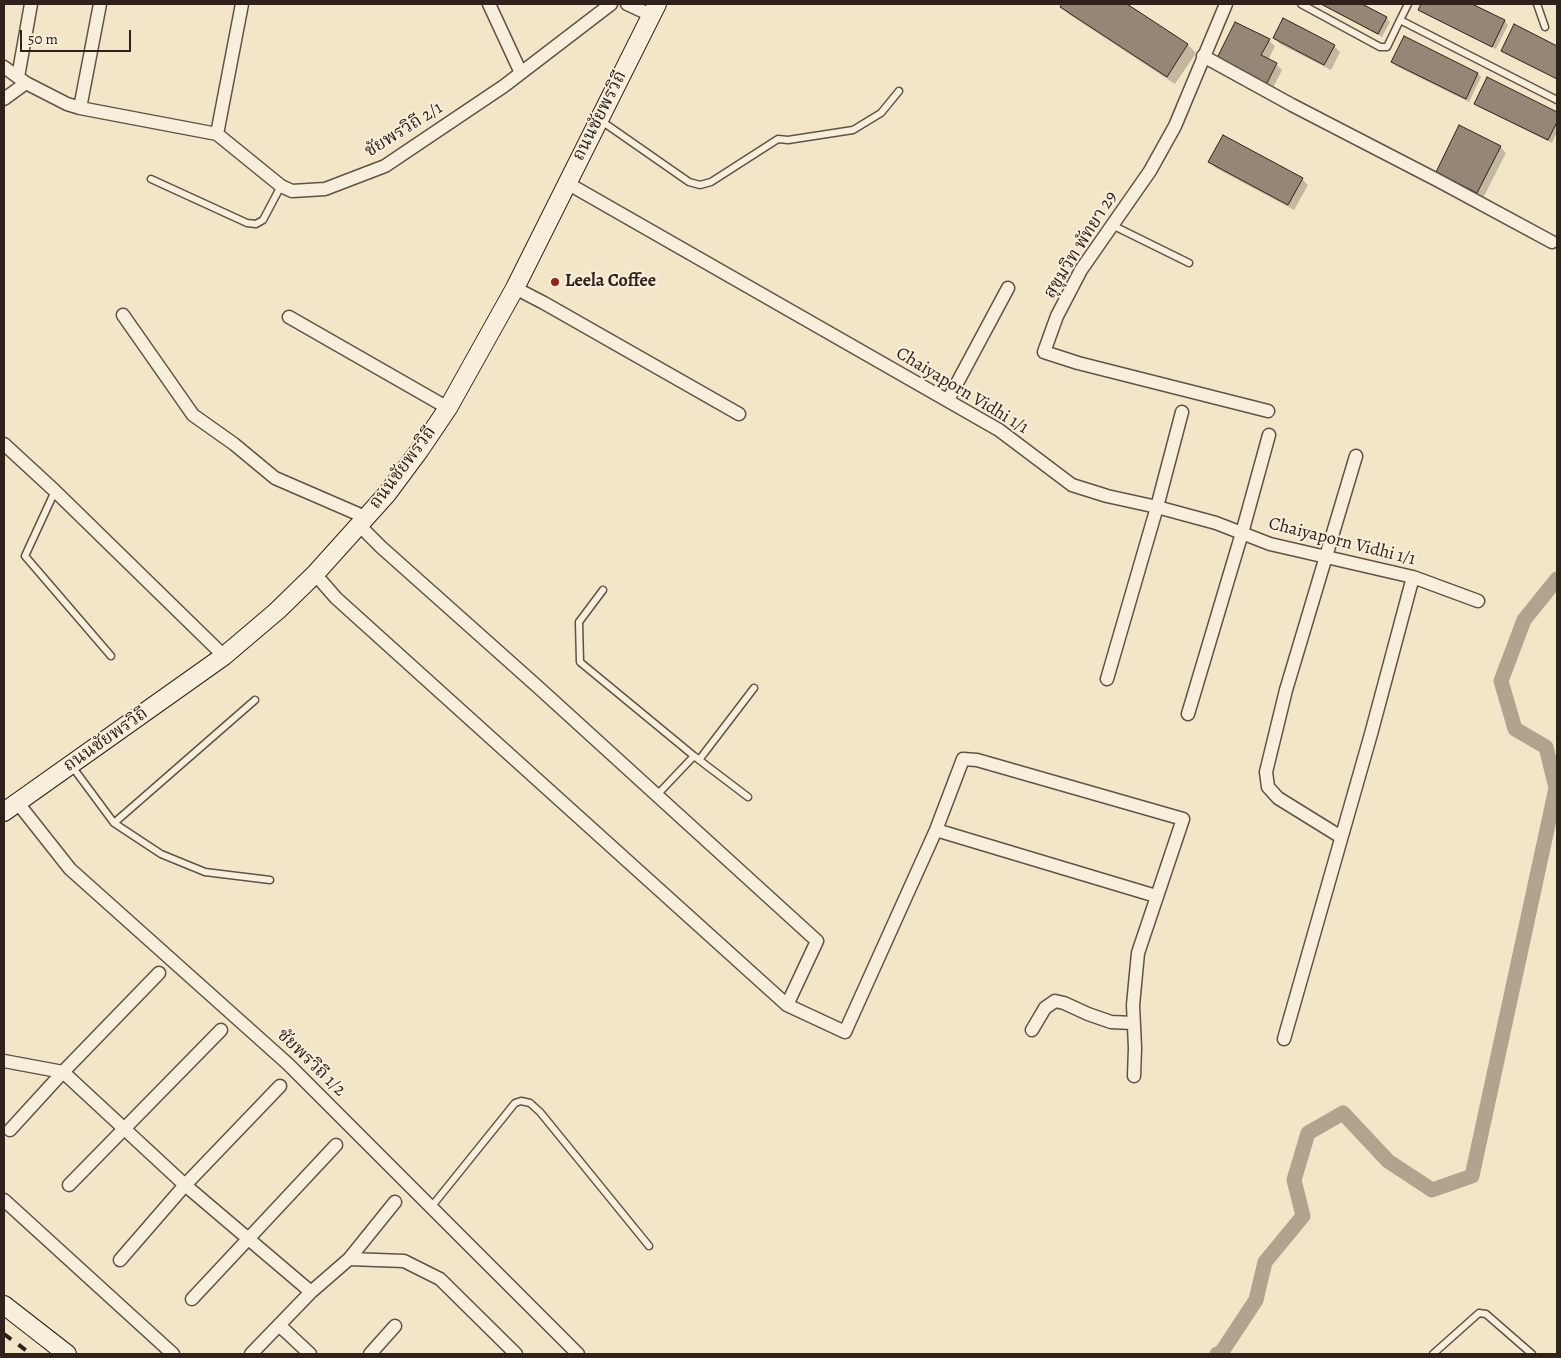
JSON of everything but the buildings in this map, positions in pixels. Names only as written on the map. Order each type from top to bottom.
[{"type":"main road","name":"ถนนชัยพรวิถี","points":[[11,807],[224,656],[315,574],[387,494],[448,408],[515,288],[654,9]]},
{"type":"main road","points":[[4,1305],[67,1354]]},
{"type":"street","points":[[4,99],[22,80],[31,4]]},
{"type":"street","points":[[80,108],[100,4]]},
{"type":"street","points":[[217,134],[242,4]]},
{"type":"street","points":[[489,4],[521,73]]},
{"type":"street","name":"ชัยพรวิถี 2/1","points":[[4,66],[22,80],[67,104],[217,134],[281,186],[292,191],[324,189],[385,166],[521,73],[611,4]]},
{"type":"street","points":[[627,4],[654,9]]},
{"type":"street","name":"สุขุมวิท พัทยา 29","points":[[1226,4],[1203,56],[1176,126],[1150,171],[1081,270],[1057,316],[1044,352],[1078,364],[1268,411]]},
{"type":"street","points":[[1203,56],[1552,242]]},
{"type":"street","name":"Chaiyaporn Vidhi 1/1","points":[[567,183],[999,430],[1072,485],[1107,496],[1216,523],[1270,544],[1413,577],[1478,601]]},
{"type":"street","points":[[515,288],[739,414]]},
{"type":"street","points":[[948,400],[1008,288]]},
{"type":"street","points":[[123,315],[193,415],[234,444],[275,478],[362,521],[381,547],[817,941],[787,1006]]},
{"type":"street","points":[[289,317],[448,408]]},
{"type":"street","points":[[1107,678],[1157,507],[1182,412]]},
{"type":"street","points":[[1188,714],[1242,534],[1269,435]]},
{"type":"street","points":[[4,444],[55,491],[224,656]]},
{"type":"street","points":[[1341,837],[1278,798],[1268,787],[1266,772],[1286,690],[1356,456]]},
{"type":"street","points":[[315,574],[336,598],[787,1006],[845,1032],[936,830],[963,759],[977,760],[1183,819],[1138,953],[1133,1005],[1134,1076]]},
{"type":"street","points":[[1284,1038],[1413,577]]},
{"type":"street","name":"ชัยพรวิถี 1/2","points":[[11,807],[70,869],[288,1064],[578,1354]]},
{"type":"street","points":[[936,830],[1156,896]]},
{"type":"street","points":[[10,1130],[159,973]]},
{"type":"street","points":[[1032,1030],[1045,1008],[1055,1001],[1111,1022],[1133,1023]]},
{"type":"street","points":[[69,1185],[221,1030]]},
{"type":"street","points":[[4,1061],[63,1072],[185,1185],[311,1292]]},
{"type":"street","points":[[120,1260],[185,1185],[280,1086]]},
{"type":"street","points":[[192,1299],[336,1145]]},
{"type":"street","points":[[4,1200],[173,1354]]},
{"type":"street","points":[[251,1354],[311,1292],[348,1258],[395,1202]]},
{"type":"street","points":[[348,1258],[404,1261],[440,1279],[516,1354]]},
{"type":"street","points":[[279,1325],[310,1354]]},
{"type":"street","points":[[370,1354],[395,1326]]},
{"type":"lane","points":[[1301,4],[1380,47],[1387,47],[1408,4]]},
{"type":"lane","points":[[1537,4],[1545,27]]},
{"type":"lane","points":[[1400,20],[1557,100]]},
{"type":"lane","points":[[599,119],[689,182],[700,185],[711,182],[778,139],[788,140],[853,130],[881,113],[899,91]]},
{"type":"lane","points":[[151,179],[247,222],[256,224],[263,220],[281,186]]},
{"type":"lane","points":[[1112,225],[1189,263]]},
{"type":"lane","points":[[55,491],[25,556],[111,656]]},
{"type":"lane","points":[[603,590],[579,622],[580,662],[696,758],[748,797]]},
{"type":"lane","points":[[657,795],[696,758],[754,688]]},
{"type":"lane","points":[[114,823],[255,700]]},
{"type":"lane","points":[[71,765],[114,823],[161,854],[205,872],[270,880]]},
{"type":"lane","points":[[432,1206],[515,1103],[530,1103],[540,1112],[649,1246]]},
{"type":"lane","points":[[1432,1354],[1472,1317],[1480,1313],[1486,1314],[1532,1354]]},
{"type":"waterway","points":[[1217,1354],[1221,1353],[1256,1300],[1265,1262],[1303,1216],[1294,1180],[1308,1133],[1343,1113],[1388,1161],[1432,1190],[1472,1176],[1556,788],[1546,747],[1515,729],[1501,681],[1524,620],[1557,579]]},
{"type":"railway","points":[[4,1334],[31,1354]]},
{"type":"place","name":"Leela Coffee","points":[[555,282]]}]
